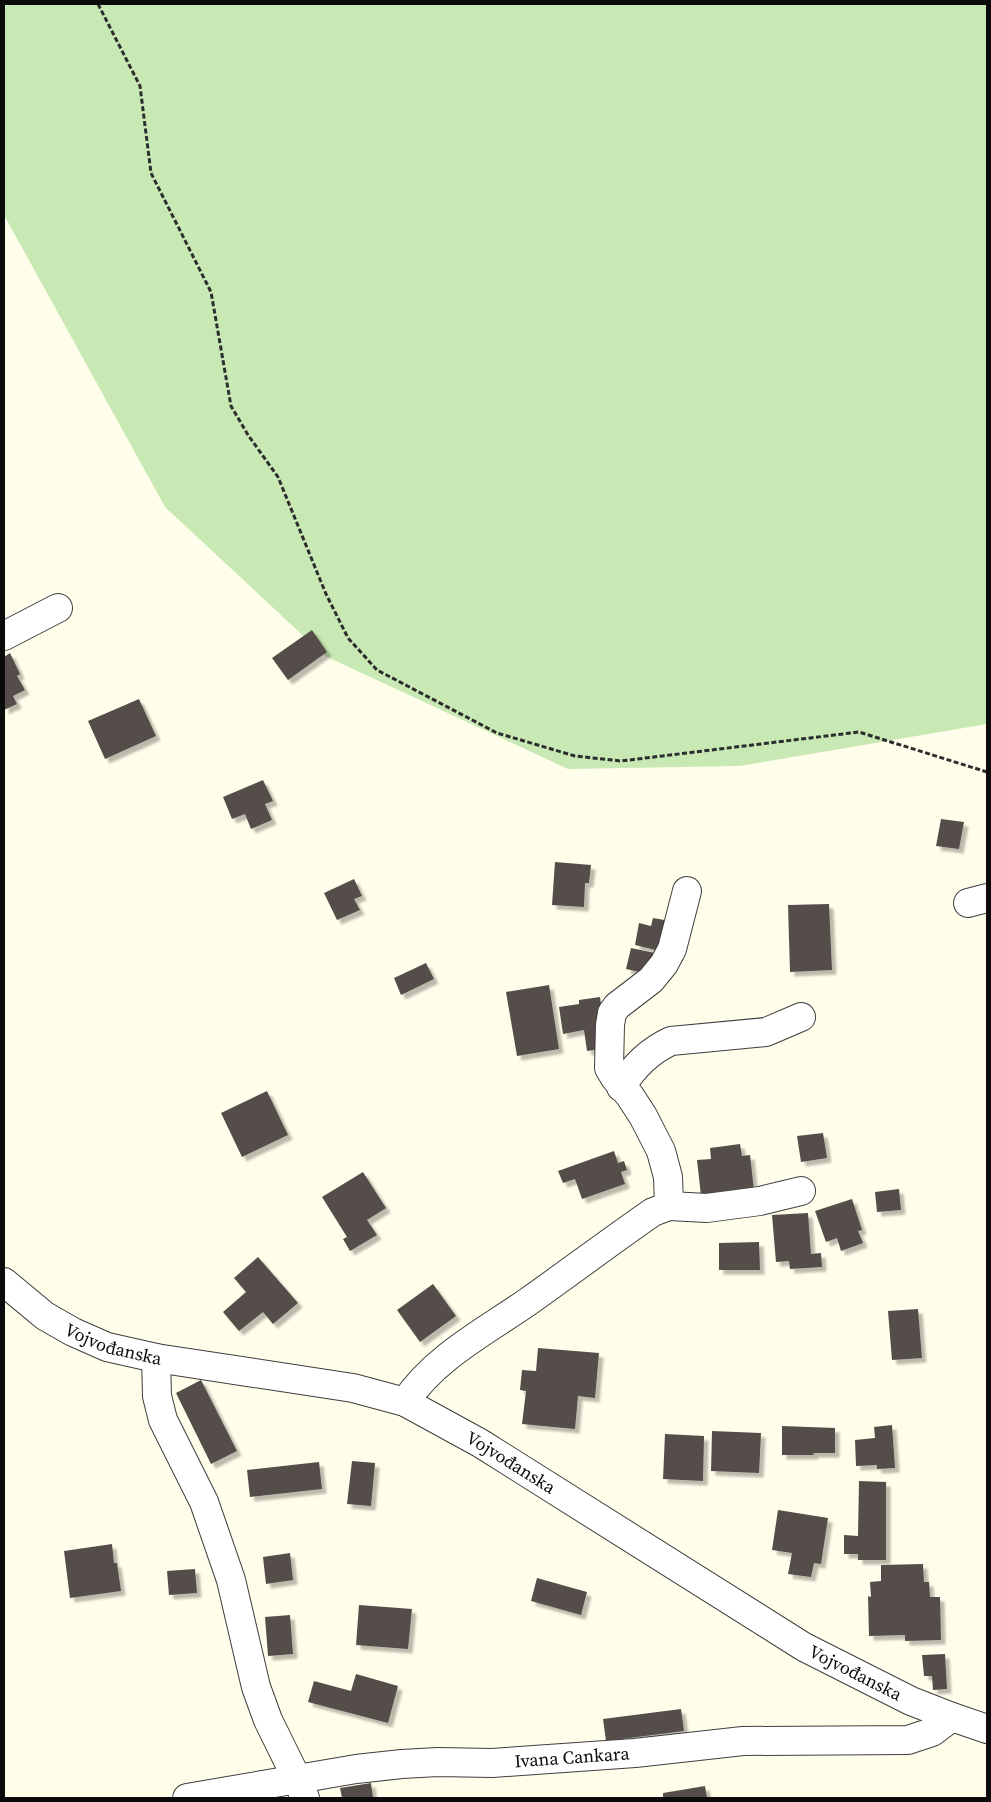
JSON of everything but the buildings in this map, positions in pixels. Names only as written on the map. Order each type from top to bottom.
[{"type":"street","points":[[4,636],[58,608]]},
{"type":"street","points":[[668,1206],[668,1177],[661,1151],[643,1116],[609,1068],[610,1024],[612,1013],[617,1006],[651,980],[664,964],[672,949],[688,891]]},
{"type":"street","points":[[622,1087],[637,1064],[658,1046],[672,1041],[766,1032],[801,1017]]},
{"type":"street","points":[[405,1402],[413,1390],[442,1361],[653,1212],[668,1206],[707,1208],[760,1201],[802,1191]]},
{"type":"street","name":"Vojvođanska","points":[[4,1282],[45,1316],[73,1332],[107,1346],[156,1358],[353,1388],[405,1402],[480,1443],[804,1647],[895,1693],[952,1717],[987,1729]]},
{"type":"street","points":[[156,1358],[157,1396],[163,1420],[204,1502],[231,1580],[256,1687],[268,1720],[301,1789]]},
{"type":"street","name":"Ivana Cankara","points":[[187,1798],[301,1789],[356,1768],[402,1764],[438,1762],[492,1763],[635,1754],[742,1741],[902,1741],[921,1737],[932,1732],[952,1717]]},
{"type":"path","points":[[98,4],[140,86],[151,172],[211,292],[232,406],[248,434],[278,477],[326,594],[348,638],[377,670],[497,733],[575,756],[621,761],[859,732],[987,772]]},
{"type":"green space","points":[[4,4],[987,4],[987,724],[740,766],[568,769],[325,656],[165,507],[4,215]]}]
